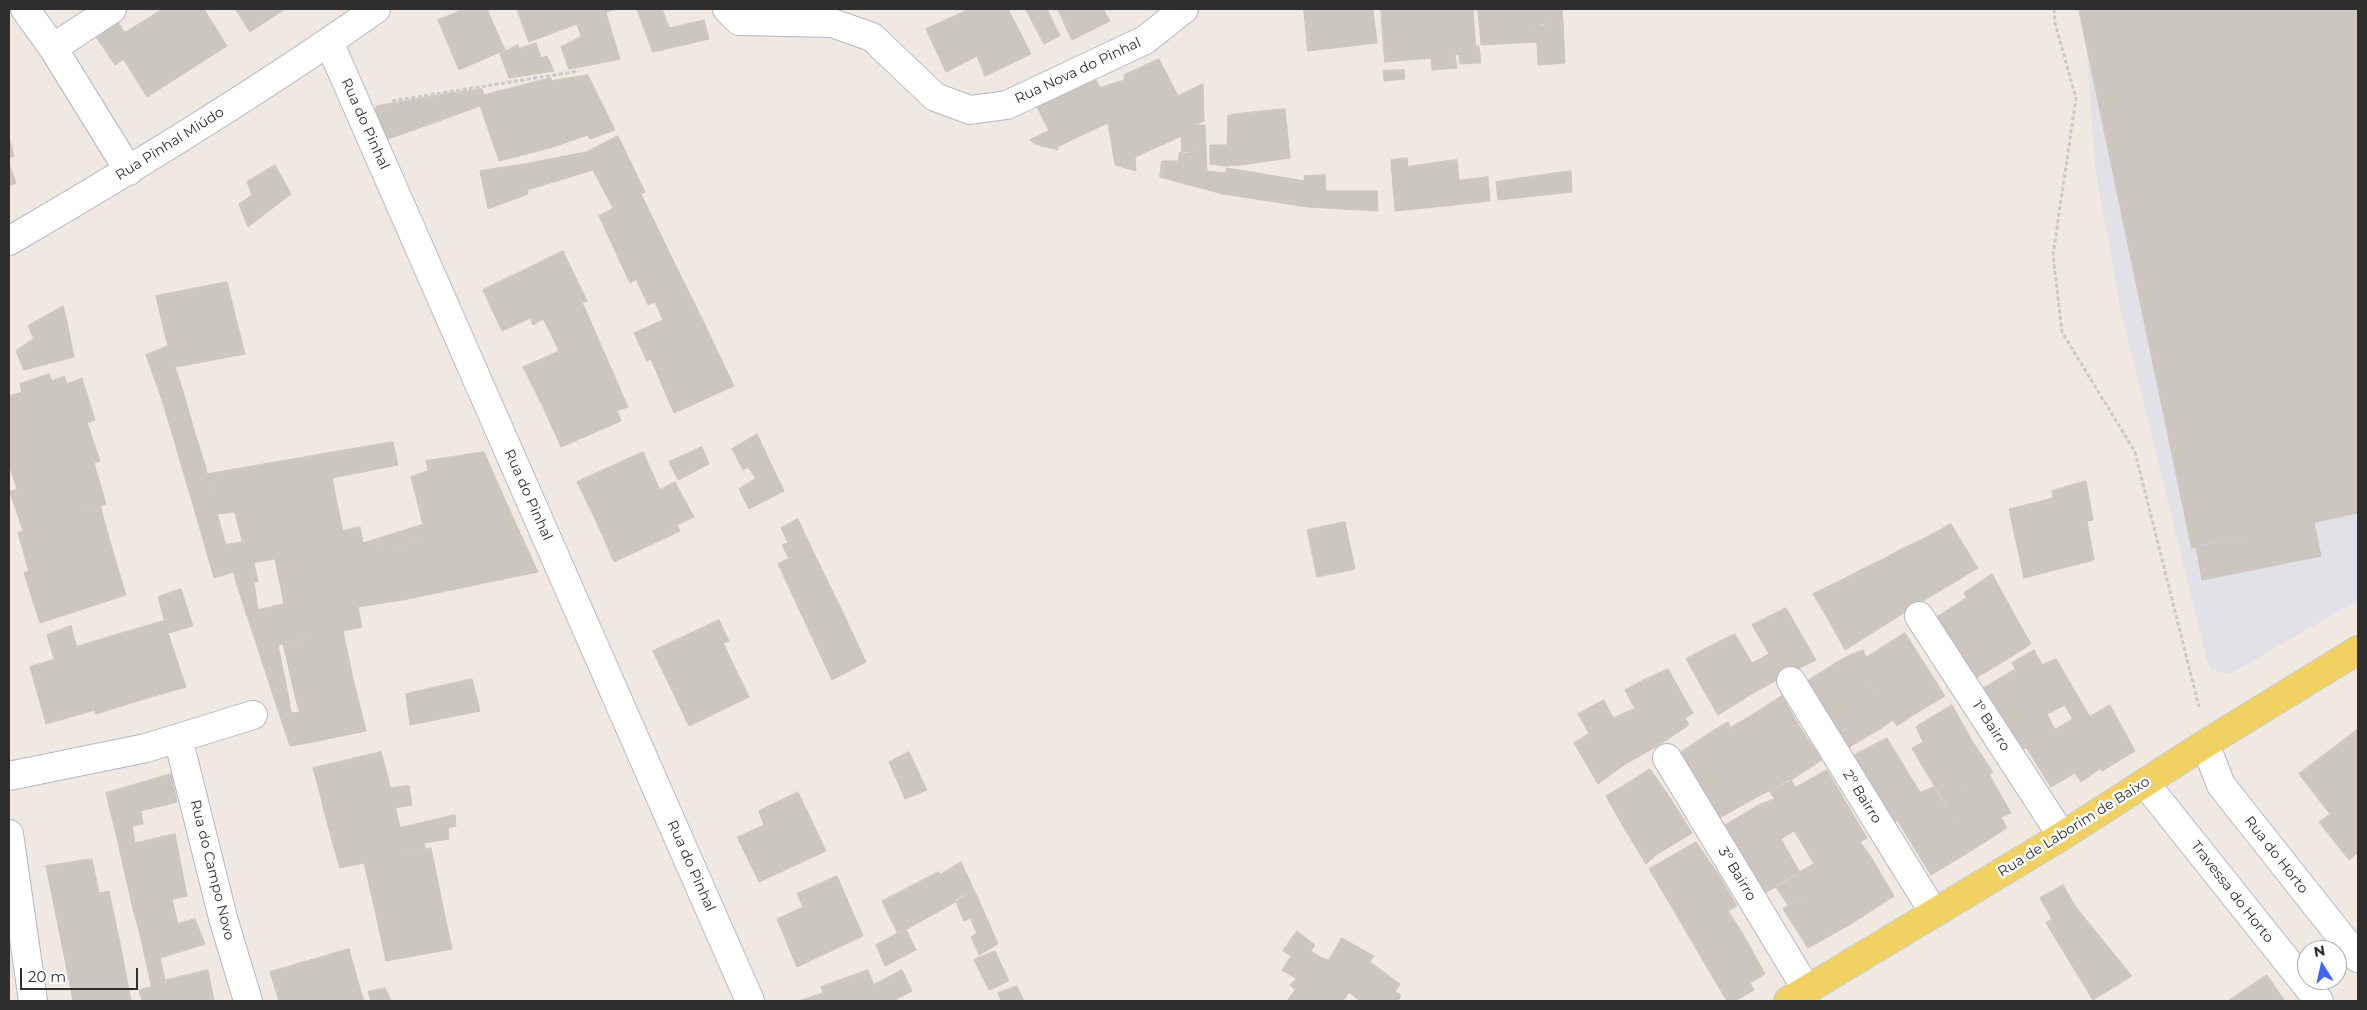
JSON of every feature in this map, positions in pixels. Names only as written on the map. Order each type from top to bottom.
[{"type":"main road","name":"Rua de Laborim de Baixo","points":[[1797,995],[2062,836],[2205,744],[2358,650]]},
{"type":"street","points":[[25,9],[53,48],[129,171]]},
{"type":"street","points":[[53,48],[112,9]]},
{"type":"street","points":[[329,42],[376,9]]},
{"type":"street","name":"Rua Nova do Pinhal","points":[[727,9],[739,21],[832,23],[872,37],[935,97],[970,110],[1007,104],[1145,40],[1184,9]]},
{"type":"street","name":"Rua do Pinhal","points":[[329,42],[750,1001]]},
{"type":"street","name":"Rua Pinhal Miúdo","points":[[9,241],[129,171],[329,42]]},
{"type":"street","name":"1º Bairro","points":[[1919,616],[2062,836]]},
{"type":"street","name":"2º Bairro","points":[[1791,681],[1934,913]]},
{"type":"street","points":[[9,776],[146,748],[253,715]]},
{"type":"street","name":"Rua do Campo Novo","points":[[178,738],[223,918],[248,1001]]},
{"type":"street","name":"Rua do Horto","points":[[2205,744],[2221,785],[2358,958]]},
{"type":"street","name":"3º Bairro","points":[[1667,758],[1797,995]]},
{"type":"street","name":"Travessa do Horto","points":[[2146,783],[2318,1001]]},
{"type":"street","points":[[9,834],[33,1001]]},
{"type":"path","points":[[2054,9],[2076,98],[2053,255],[2062,332],[2135,452],[2198,700],[2205,744]]},
{"type":"path","points":[[357,106],[578,71]]},
{"type":"shaded area","points":[[2079,9],[2358,9],[2358,600],[2230,674],[2211,670],[2206,657],[2120,307],[2095,167],[2086,41]]},
{"type":"building","points":[[163,9],[204,9],[227,46],[147,97],[112,41]]},
{"type":"building","points":[[236,9],[285,9],[250,32]]},
{"type":"building","points":[[465,9],[487,9],[505,50],[459,70],[438,20]]},
{"type":"building","points":[[517,9],[571,9],[577,24],[529,42]]},
{"type":"building","points":[[571,9],[615,9],[577,24]]},
{"type":"building","points":[[637,9],[662,9],[669,28],[704,20],[709,39],[653,52]]},
{"type":"building","points":[[970,9],[1008,9],[1031,54],[985,76],[977,56],[946,72],[926,29]]},
{"type":"building","points":[[1026,9],[1047,9],[1060,36],[1044,44]]},
{"type":"building","points":[[1058,9],[1103,9],[1110,21],[1072,40]]},
{"type":"building","points":[[1304,9],[1373,9],[1377,43],[1308,51]]},
{"type":"building","points":[[1381,9],[1427,9],[1431,58],[1385,62]]},
{"type":"building","points":[[1427,9],[1473,9],[1476,52],[1431,58]]},
{"type":"building","points":[[1478,9],[1545,9],[1546,25],[1480,30]]},
{"type":"building","points":[[1545,9],[1562,9],[1563,22],[1546,25]]},
{"type":"building","points":[[2079,9],[2358,9],[2358,513],[2192,548]]},
{"type":"building","points":[[606,13],[620,59],[591,65],[577,24]]},
{"type":"building","points":[[117,20],[125,33],[112,41],[124,59],[115,65],[94,34]]},
{"type":"building","points":[[1563,22],[1565,63],[1538,65],[1536,25]]},
{"type":"building","points":[[1536,25],[1537,42],[1481,45],[1480,30]]},
{"type":"building","points":[[581,37],[591,65],[569,69],[561,47]]},
{"type":"building","points":[[536,43],[541,58],[547,56],[554,71],[529,75],[519,49]]},
{"type":"building","points":[[518,45],[529,75],[509,78],[500,54]]},
{"type":"building","points":[[1476,46],[1479,46],[1481,63],[1460,64],[1459,55],[1476,52]]},
{"type":"building","points":[[1455,55],[1457,68],[1432,70],[1431,58]]},
{"type":"building","points":[[1159,59],[1189,117],[1133,146],[1124,75]]},
{"type":"building","points":[[1404,70],[1405,79],[1384,81],[1383,71]]},
{"type":"building","points":[[588,75],[615,130],[590,139],[588,135],[550,148],[543,127],[564,121],[552,81]]},
{"type":"building","points":[[1094,76],[1116,119],[1057,147],[1036,105]]},
{"type":"building","points":[[551,78],[564,121],[543,127],[550,148],[499,161],[477,97]]},
{"type":"building","points":[[1125,80],[1128,108],[1112,111],[1100,88]]},
{"type":"building","points":[[1203,84],[1204,121],[1193,125],[1178,96]]},
{"type":"building","points":[[482,89],[484,96],[477,97],[480,106],[436,122],[429,97]]},
{"type":"building","points":[[429,97],[436,122],[385,140],[373,114],[377,106]]},
{"type":"building","points":[[1128,108],[1136,171],[1115,165],[1108,123],[1116,119],[1112,111]]},
{"type":"building","points":[[1285,109],[1290,158],[1241,165],[1237,114]]},
{"type":"building","points":[[1237,114],[1241,165],[1225,166],[1210,164],[1210,145],[1227,145],[1228,116]]},
{"type":"building","points":[[1189,117],[1193,125],[1181,128],[1182,136],[1135,157],[1133,146]]},
{"type":"building","points":[[1205,125],[1206,150],[1182,154],[1181,128]]},
{"type":"building","points":[[1049,131],[1058,150],[1035,144],[1030,140]]},
{"type":"building","points":[[618,136],[645,192],[613,208],[593,170],[527,190],[519,165],[586,152]]},
{"type":"building","points":[[9,137],[14,156],[9,158]]},
{"type":"building","points":[[1206,150],[1208,190],[1178,182],[1179,153]]},
{"type":"building","points":[[1407,158],[1410,186],[1393,188],[1391,160]]},
{"type":"building","points":[[1457,160],[1459,180],[1442,183],[1440,162]]},
{"type":"building","points":[[1162,161],[1179,161],[1178,182],[1160,177]]},
{"type":"building","points":[[1440,162],[1442,183],[1410,186],[1408,167]]},
{"type":"building","points":[[9,163],[16,183],[9,186]]},
{"type":"building","points":[[275,165],[291,194],[248,227],[239,204],[252,195],[247,182]]},
{"type":"building","points":[[519,165],[528,194],[488,209],[480,171]]},
{"type":"building","points":[[1227,168],[1305,181],[1308,207],[1223,194]]},
{"type":"building","points":[[1207,171],[1226,173],[1223,194],[1208,190]]},
{"type":"building","points":[[1571,171],[1572,192],[1498,200],[1496,182]]},
{"type":"building","points":[[1325,175],[1326,191],[1377,191],[1378,211],[1308,207],[1304,176]]},
{"type":"building","points":[[1488,177],[1490,201],[1445,206],[1442,183]]},
{"type":"building","points":[[1442,183],[1445,206],[1395,211],[1393,188]]},
{"type":"building","points":[[641,194],[672,258],[630,283],[599,216]]},
{"type":"building","points":[[563,251],[587,301],[582,303],[586,311],[550,332],[543,319],[533,325],[531,318],[502,331],[483,290]]},
{"type":"building","points":[[672,258],[708,331],[647,361],[634,333],[663,320],[655,302],[648,305],[636,279]]},
{"type":"building","points":[[227,282],[237,323],[166,339],[156,296]]},
{"type":"building","points":[[63,306],[66,317],[34,339],[28,326]]},
{"type":"building","points":[[586,311],[614,375],[543,407],[523,367],[559,351],[550,332]]},
{"type":"building","points":[[66,317],[74,357],[24,370],[16,351]]},
{"type":"building","points":[[237,323],[245,354],[176,367],[166,339]]},
{"type":"building","points":[[708,331],[734,386],[674,413],[651,359]]},
{"type":"building","points":[[168,346],[183,391],[161,397],[146,355]]},
{"type":"building","points":[[49,374],[52,381],[64,376],[67,384],[82,378],[95,420],[10,449],[9,396],[22,392],[20,384]]},
{"type":"building","points":[[614,375],[628,407],[617,411],[621,421],[561,447],[543,407]]},
{"type":"building","points":[[183,391],[194,430],[173,436],[161,397]]},
{"type":"building","points":[[87,422],[100,461],[17,489],[9,464],[9,450]]},
{"type":"building","points":[[194,430],[205,465],[183,471],[173,436]]},
{"type":"building","points":[[757,434],[773,468],[756,479],[748,467],[743,470],[732,449]]},
{"type":"building","points":[[393,442],[398,465],[332,478],[323,454]]},
{"type":"building","points":[[702,447],[709,464],[678,480],[669,462]]},
{"type":"building","points":[[484,452],[510,511],[478,520],[470,489],[434,498],[426,461]]},
{"type":"building","points":[[643,452],[660,490],[596,521],[577,482]]},
{"type":"building","points":[[323,454],[332,478],[232,501],[235,512],[218,514],[208,474]]},
{"type":"building","points":[[94,463],[106,504],[23,531],[10,492]]},
{"type":"building","points":[[205,465],[216,509],[196,515],[183,471]]},
{"type":"building","points":[[773,468],[784,491],[749,509],[739,489]]},
{"type":"building","points":[[428,471],[434,498],[470,489],[478,520],[425,532],[411,477]]},
{"type":"building","points":[[332,478],[362,627],[302,640],[271,492]]},
{"type":"building","points":[[2086,481],[2093,520],[2087,521],[2094,560],[2024,578],[2009,509],[2053,498],[2052,491]]},
{"type":"building","points":[[675,482],[694,517],[677,525],[660,490]]},
{"type":"building","points":[[660,490],[680,531],[614,562],[596,521]]},
{"type":"building","points":[[271,492],[284,557],[248,564],[232,501]]},
{"type":"building","points":[[100,505],[111,545],[29,572],[18,533]]},
{"type":"building","points":[[216,509],[233,572],[214,578],[196,515]]},
{"type":"building","points":[[510,511],[515,522],[476,530],[478,520]]},
{"type":"building","points":[[798,519],[811,547],[789,559],[782,545],[788,543],[781,528]]},
{"type":"building","points":[[478,520],[476,530],[365,553],[363,543],[424,524],[425,532]]},
{"type":"building","points":[[515,522],[538,572],[489,582],[476,530]]},
{"type":"building","points":[[1345,522],[1355,569],[1317,577],[1307,530]]},
{"type":"building","points":[[2314,522],[2321,556],[2202,580],[2196,546]]},
{"type":"building","points":[[1951,524],[1963,544],[1941,558],[1929,536]]},
{"type":"building","points":[[360,527],[365,553],[348,556],[343,531]]},
{"type":"building","points":[[476,530],[489,582],[408,599],[394,548]]},
{"type":"building","points":[[1929,536],[1941,558],[1963,544],[1978,568],[1943,589],[1915,543]]},
{"type":"building","points":[[243,542],[248,564],[254,563],[258,582],[237,585],[226,545]]},
{"type":"building","points":[[1915,543],[1943,589],[1910,609],[1897,587],[1915,575],[1900,550]]},
{"type":"building","points":[[111,545],[126,595],[40,623],[24,573]]},
{"type":"building","points":[[811,547],[846,619],[811,635],[778,564]]},
{"type":"building","points":[[394,548],[408,599],[358,607],[348,556]]},
{"type":"building","points":[[1900,550],[1915,575],[1897,587],[1882,560]]},
{"type":"building","points":[[284,557],[296,615],[287,616],[284,604],[275,559]]},
{"type":"building","points":[[1882,560],[1897,587],[1877,597],[1863,569]]},
{"type":"building","points":[[1863,569],[1877,597],[1897,587],[1910,609],[1880,628],[1848,577]]},
{"type":"building","points":[[1992,574],[2014,614],[1993,626],[1973,594],[1967,598],[1964,593]]},
{"type":"building","points":[[1848,577],[1880,628],[1845,650],[1833,628],[1852,615],[1832,585]]},
{"type":"building","points":[[254,582],[258,610],[246,613],[237,585]]},
{"type":"building","points":[[1832,585],[1852,615],[1833,628],[1813,594]]},
{"type":"building","points":[[181,589],[193,626],[168,633],[158,597]]},
{"type":"building","points":[[1973,594],[1993,626],[1955,646],[1937,617]]},
{"type":"building","points":[[284,604],[287,616],[296,615],[302,640],[258,649],[246,613]]},
{"type":"building","points":[[1786,608],[1816,660],[1782,677],[1769,654],[1787,643],[1772,615]]},
{"type":"building","points":[[2014,614],[2031,644],[2011,657],[1993,626]]},
{"type":"building","points":[[1772,615],[1787,643],[1769,654],[1752,625]]},
{"type":"building","points":[[846,619],[866,662],[832,680],[811,635]]},
{"type":"building","points":[[719,620],[729,641],[723,643],[749,697],[689,726],[653,651]]},
{"type":"building","points":[[164,621],[186,687],[141,700],[122,633]]},
{"type":"building","points":[[71,626],[78,652],[54,659],[47,635]]},
{"type":"building","points":[[1993,626],[2011,657],[1974,679],[1955,646]]},
{"type":"building","points":[[343,631],[354,683],[295,696],[283,643]]},
{"type":"building","points":[[122,633],[141,700],[96,714],[76,647]]},
{"type":"building","points":[[1905,633],[1926,666],[1892,686],[1870,655]]},
{"type":"building","points":[[1735,634],[1752,663],[1769,654],[1782,677],[1750,695],[1719,642]]},
{"type":"building","points":[[1719,642],[1750,695],[1718,715],[1704,691],[1722,682],[1705,649]]},
{"type":"building","points":[[278,645],[289,699],[275,701],[258,649]]},
{"type":"building","points":[[1705,649],[1722,682],[1704,691],[1686,659]]},
{"type":"building","points":[[1863,650],[1866,657],[1870,655],[1892,686],[1877,695],[1851,655]]},
{"type":"building","points":[[2034,650],[2055,687],[2037,698],[2019,667],[2015,669],[2012,663]]},
{"type":"building","points":[[78,652],[95,710],[46,724],[30,667]]},
{"type":"building","points":[[1851,655],[1872,689],[1859,696],[1839,661]]},
{"type":"building","points":[[2056,659],[2090,717],[2076,725],[2042,665]]},
{"type":"building","points":[[1839,661],[1859,696],[1824,716],[1803,684]]},
{"type":"building","points":[[1926,666],[1945,696],[1910,717],[1892,686]]},
{"type":"building","points":[[2019,667],[2037,698],[1999,720],[1982,689]]},
{"type":"building","points":[[1668,669],[1693,713],[1685,718],[1689,725],[1657,746],[1644,726],[1665,714],[1644,680]]},
{"type":"building","points":[[472,679],[480,711],[410,725],[406,694]]},
{"type":"building","points":[[1644,680],[1665,714],[1644,726],[1625,690]]},
{"type":"building","points":[[354,683],[366,731],[308,743],[295,696]]},
{"type":"building","points":[[1892,686],[1910,717],[1897,726],[1877,695]]},
{"type":"building","points":[[2055,687],[2065,705],[2047,714],[2055,730],[2017,753],[1999,720]]},
{"type":"building","points":[[1872,689],[1893,720],[1880,729],[1859,696]]},
{"type":"building","points":[[1782,696],[1801,729],[1764,752],[1746,719]]},
{"type":"building","points":[[1859,696],[1880,729],[1846,749],[1824,716]]},
{"type":"building","points":[[289,699],[291,713],[300,712],[308,743],[290,746],[275,701]]},
{"type":"building","points":[[1604,700],[1624,739],[1644,726],[1657,746],[1624,765],[1591,707]]},
{"type":"building","points":[[1952,705],[1971,739],[1924,769],[1912,748],[1923,742],[1916,727]]},
{"type":"building","points":[[2110,705],[2135,751],[2102,771],[2076,725]]},
{"type":"building","points":[[1591,707],[1624,765],[1598,784],[1584,760],[1599,751],[1578,714]]},
{"type":"building","points":[[1634,709],[1644,726],[1624,739],[1614,718]]},
{"type":"building","points":[[1746,719],[1764,752],[1750,764],[1730,728]]},
{"type":"building","points":[[2073,719],[2101,768],[2081,782],[2075,773],[2051,787],[2026,747]]},
{"type":"building","points":[[1728,722],[1746,758],[1734,766],[1713,731]]},
{"type":"building","points":[[1801,729],[1822,760],[1785,784],[1764,752]]},
{"type":"building","points":[[2358,729],[2358,852],[2349,860],[2319,822],[2330,814],[2299,774]]},
{"type":"building","points":[[1713,731],[1734,766],[1699,786],[1680,753]]},
{"type":"building","points":[[1589,734],[1599,751],[1584,760],[1574,743]]},
{"type":"building","points":[[1887,738],[1907,771],[1870,793],[1849,758]]},
{"type":"building","points":[[1971,739],[1993,772],[1960,792],[1938,760]]},
{"type":"building","points":[[381,752],[387,774],[319,790],[313,768]]},
{"type":"building","points":[[909,752],[927,790],[905,799],[889,762]]},
{"type":"building","points":[[1764,752],[1785,784],[1769,791],[1750,764]]},
{"type":"building","points":[[1746,758],[1769,791],[1755,798],[1734,766]]},
{"type":"building","points":[[1938,760],[1960,792],[1944,801],[1924,769]]},
{"type":"building","points":[[1734,766],[1755,798],[1718,819],[1699,786]]},
{"type":"building","points":[[1650,769],[1671,799],[1635,821],[1617,790]]},
{"type":"building","points":[[1827,770],[1847,804],[1811,827],[1788,792]]},
{"type":"building","points":[[1907,771],[1927,804],[1889,825],[1870,793]]},
{"type":"building","points":[[171,774],[177,802],[112,818],[106,793]]},
{"type":"building","points":[[387,774],[392,794],[324,811],[319,790]]},
{"type":"building","points":[[1989,774],[2011,813],[2001,817],[2007,828],[1974,849],[1944,801]]},
{"type":"building","points":[[1791,779],[1796,788],[1775,799],[1769,791]]},
{"type":"building","points":[[409,786],[412,805],[395,808],[390,788]]},
{"type":"building","points":[[1934,787],[1940,797],[1927,804],[1920,793]]},
{"type":"building","points":[[1617,790],[1635,821],[1624,828],[1606,796]]},
{"type":"building","points":[[798,792],[826,851],[759,882],[737,837],[764,825],[759,811]]},
{"type":"building","points":[[1788,792],[1811,827],[1796,834],[1775,799]]},
{"type":"building","points":[[392,794],[397,814],[329,829],[324,811]]},
{"type":"building","points":[[1940,797],[1974,849],[1931,875],[1897,820]]},
{"type":"building","points":[[1671,799],[1692,833],[1656,855],[1635,821]]},
{"type":"building","points":[[1775,799],[1794,831],[1781,839],[1759,805]]},
{"type":"building","points":[[1847,804],[1867,838],[1831,858],[1811,827]]},
{"type":"building","points":[[1759,805],[1781,839],[1743,859],[1724,826]]},
{"type":"building","points":[[141,811],[143,824],[115,830],[112,818]]},
{"type":"building","points":[[397,814],[401,832],[334,848],[329,829]]},
{"type":"building","points":[[455,815],[456,826],[448,828],[449,839],[424,843],[426,850],[407,854],[400,828]]},
{"type":"building","points":[[1635,821],[1656,855],[1646,864],[1624,828]]},
{"type":"building","points":[[132,826],[135,843],[119,847],[115,830]]},
{"type":"building","points":[[1811,827],[1831,858],[1816,867],[1796,834]]},
{"type":"building","points":[[401,832],[407,854],[340,868],[334,848]]},
{"type":"building","points":[[175,834],[187,896],[133,909],[119,847]]},
{"type":"building","points":[[1781,839],[1800,873],[1765,893],[1743,859]]},
{"type":"building","points":[[1696,842],[1718,874],[1679,896],[1660,863]]},
{"type":"building","points":[[1860,842],[1871,857],[1826,883],[1816,867]]},
{"type":"building","points":[[431,848],[442,902],[376,915],[364,863]]},
{"type":"building","points":[[1871,857],[1894,896],[1851,924],[1826,883]]},
{"type":"building","points":[[92,859],[99,893],[109,891],[120,943],[64,955],[46,866]]},
{"type":"building","points":[[961,862],[974,890],[952,904],[940,875]]},
{"type":"building","points":[[1660,863],[1679,896],[1670,904],[1649,869]]},
{"type":"building","points":[[1814,864],[1826,883],[1788,905],[1775,886]]},
{"type":"building","points":[[939,872],[952,904],[898,934],[882,901]]},
{"type":"building","points":[[1718,874],[1737,906],[1697,929],[1679,896]]},
{"type":"building","points":[[837,876],[863,936],[797,967],[777,919],[803,907],[797,894]]},
{"type":"building","points":[[1826,883],[1851,924],[1808,948],[1783,909]]},
{"type":"building","points":[[2063,885],[2075,906],[2052,919],[2040,898]]},
{"type":"building","points":[[974,890],[984,912],[964,921],[955,900]]},
{"type":"building","points":[[1679,896],[1697,929],[1688,935],[1670,904]]},
{"type":"building","points":[[172,900],[178,924],[140,935],[133,909]]},
{"type":"building","points":[[442,902],[452,949],[386,961],[376,915]]},
{"type":"building","points":[[2075,906],[2132,976],[2093,1000],[2046,923]]},
{"type":"building","points":[[1728,911],[1743,934],[1702,959],[1688,935]]},
{"type":"building","points":[[984,912],[998,944],[979,955],[971,937],[977,933],[970,918]]},
{"type":"building","points":[[195,919],[205,944],[160,958],[165,980],[151,984],[140,935]]},
{"type":"building","points":[[906,929],[916,950],[885,966],[876,945]]},
{"type":"building","points":[[1297,931],[1315,945],[1292,976],[1282,970],[1291,956],[1283,951]]},
{"type":"building","points":[[1743,934],[1765,974],[1750,983],[1754,990],[1735,1001],[1727,1001],[1702,959]]},
{"type":"building","points":[[1342,938],[1374,956],[1348,994],[1319,977]]},
{"type":"building","points":[[120,943],[131,1001],[73,1001],[64,955]]},
{"type":"building","points":[[349,949],[361,992],[329,1001],[279,1001],[270,972]]},
{"type":"building","points":[[995,951],[1009,981],[989,990],[974,960]]},
{"type":"building","points":[[1311,951],[1322,958],[1310,978],[1315,983],[1311,989],[1292,976]]},
{"type":"building","points":[[1322,958],[1329,960],[1315,983],[1310,978]]},
{"type":"building","points":[[1370,962],[1400,984],[1395,991],[1384,984],[1374,1001],[1360,1001],[1349,992]]},
{"type":"building","points":[[208,970],[214,1001],[155,1001],[151,984]]},
{"type":"building","points":[[868,970],[880,1001],[798,1001],[823,993],[821,987]]},
{"type":"building","points":[[902,970],[912,991],[893,1001],[880,1001],[874,985]]},
{"type":"building","points":[[2267,975],[2285,1001],[2228,1001]]},
{"type":"building","points":[[1319,977],[1348,994],[1343,1001],[1303,1001]]},
{"type":"building","points":[[1297,979],[1311,989],[1303,1001],[1287,1001],[1295,990],[1290,985]]},
{"type":"building","points":[[1384,984],[1401,995],[1398,1001],[1374,1001]]},
{"type":"building","points":[[1017,986],[1024,1001],[1001,1001],[998,993]]},
{"type":"building","points":[[152,987],[155,1001],[142,1001],[139,990]]},
{"type":"building","points":[[385,988],[391,1001],[371,1001],[368,992]]},
{"type":"building","points":[[361,992],[364,1001],[329,1001]]}]
